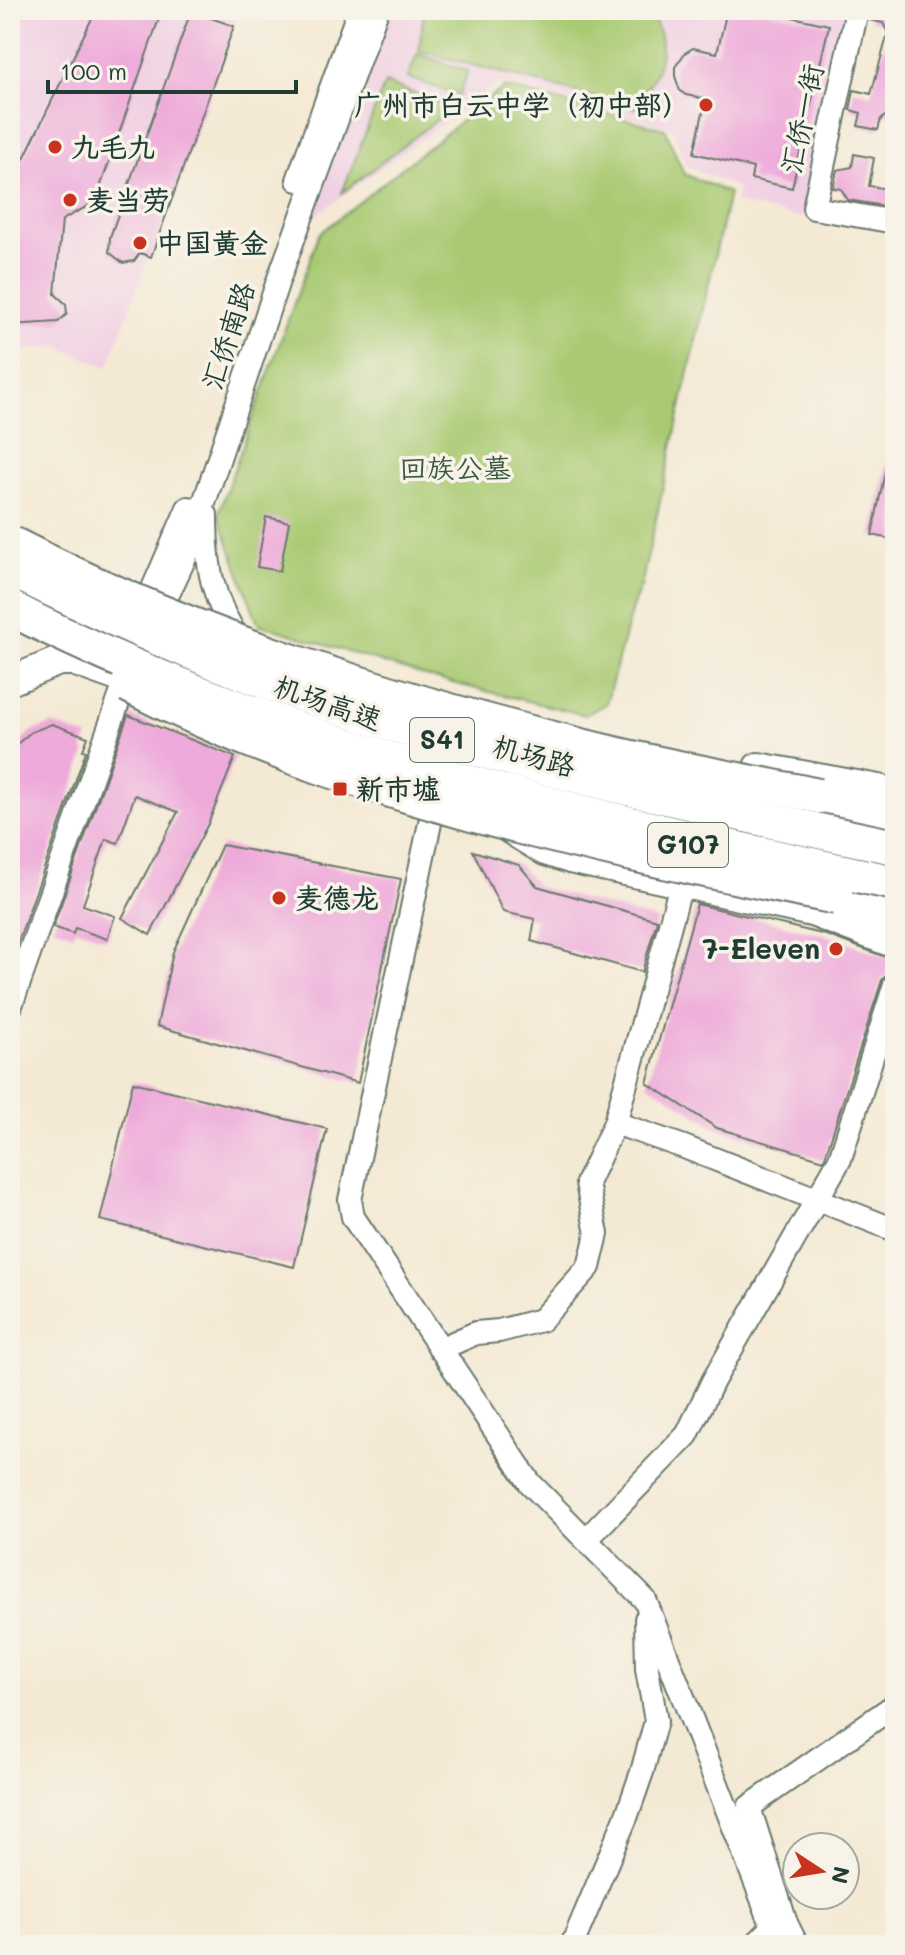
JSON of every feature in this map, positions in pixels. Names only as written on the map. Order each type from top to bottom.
[{"type":"highway","points":[[10,543],[149,607],[342,677],[584,747],[895,812]]},
{"type":"highway","name":"机场路","points":[[10,555],[146,624],[261,671],[369,709],[558,764],[895,838]]},
{"type":"highway","name":"机场高速","points":[[10,569],[173,646],[393,725],[594,780],[895,847]]},
{"type":"highway","name":"机场高速","points":[[10,608],[154,674],[410,765],[641,827],[895,883]]},
{"type":"highway","name":"机场路","points":[[10,617],[132,678],[214,712],[370,766],[481,797],[895,890]]},
{"type":"highway","points":[[10,617],[158,700],[302,761],[546,832],[895,913]]},
{"type":"main road","points":[[10,681],[59,661],[73,661],[132,678]]},
{"type":"main road","points":[[558,764],[613,747],[650,746],[895,792]]},
{"type":"main road","points":[[481,797],[511,831],[545,851],[607,869],[812,912],[895,944]]},
{"type":"street","name":"汇侨南路","points":[[132,678],[127,659],[146,624],[173,588],[206,500],[353,51],[359,10]]},
{"type":"street","name":"汇侨南路","points":[[146,624],[194,492],[277,240],[353,51],[377,10]]},
{"type":"street","name":"汇侨一街","points":[[857,10],[814,208],[895,222]]},
{"type":"street","points":[[206,500],[208,560],[216,600],[224,619],[261,671]]},
{"type":"street","points":[[10,1008],[132,678]]},
{"type":"street","points":[[438,785],[350,1200],[353,1217],[530,1483],[645,1600],[780,1925],[797,1945]]},
{"type":"street","points":[[440,1349],[476,1333],[499,1331],[541,1320],[589,1267],[597,1234],[587,1183],[615,1123],[681,885]]},
{"type":"street","points":[[586,1540],[687,1435],[713,1381],[840,1159],[895,984]]},
{"type":"street","points":[[615,1123],[895,1230]]},
{"type":"street","points":[[572,1945],[627,1815],[656,1721],[647,1669],[645,1600]]},
{"type":"street","points":[[780,1925],[749,1807],[895,1705]]},
{"type":"street","points":[[755,1945],[780,1925]]},
{"type":"shaded area","points":[[10,10],[240,10],[108,367],[59,347],[10,351]]},
{"type":"shaded area","name":"广州市白云中学（初中部）","points":[[387,10],[847,10],[801,218],[735,203],[738,188],[687,166],[672,128],[499,83],[312,218]]},
{"type":"green space","points":[[424,10],[644,10],[653,19],[661,41],[658,66],[647,88],[639,96],[651,100],[648,111],[419,51]]},
{"type":"green space","points":[[417,54],[468,71],[459,95],[408,78]]},
{"type":"green space","points":[[385,83],[453,107],[342,193]]},
{"type":"green space","name":"回族公墓","points":[[504,87],[665,129],[684,174],[729,193],[641,586],[606,704],[585,715],[432,678],[258,624],[218,514],[319,234]]},
{"type":"building","points":[[96,10],[162,10],[95,202],[62,220],[55,294],[66,304],[67,314],[58,322],[10,325],[10,187]]},
{"type":"building","points":[[727,10],[760,10],[829,25],[792,188],[751,179],[753,168],[694,153],[706,99],[680,91],[675,67],[693,48],[717,53]]},
{"type":"building","points":[[871,10],[895,10],[895,110],[881,119],[878,130],[858,126],[861,113],[850,110],[854,90],[871,94],[888,33],[883,23],[869,20]]},
{"type":"building","points":[[191,11],[234,26],[151,257],[140,253],[134,261],[123,263],[109,252],[110,237]]},
{"type":"building","points":[[854,154],[874,158],[869,186],[895,190],[895,208],[848,200],[841,189],[833,188],[837,170],[852,167]]},
{"type":"building","points":[[889,452],[895,453],[895,540],[872,535]]},
{"type":"building","points":[[266,517],[289,522],[280,571],[257,567]]},
{"type":"building","points":[[128,715],[235,757],[208,824],[150,935],[122,918],[178,812],[135,795],[118,843],[106,839],[83,905],[115,916],[107,939],[75,928],[73,934],[53,927]]},
{"type":"building","points":[[52,724],[88,737],[83,750],[86,751],[10,964],[10,750],[31,732]]},
{"type":"building","points":[[222,845],[401,879],[358,1083],[157,1026],[173,952]]},
{"type":"building","points":[[473,851],[519,865],[537,886],[657,920],[642,972],[531,941],[535,919],[503,912]]},
{"type":"building","points":[[697,904],[826,935],[894,960],[891,971],[882,980],[824,1160],[717,1128],[647,1083]]},
{"type":"building","points":[[133,1082],[327,1129],[294,1267],[100,1220]]},
{"type":"place","name":"广州市白云中学（初中部）","points":[[706,105]]},
{"type":"place","name":"九毛九","points":[[55,147]]},
{"type":"place","name":"麦当劳","points":[[70,200]]},
{"type":"place","name":"中国黄金","points":[[140,243]]},
{"type":"place","name":"新市墟","points":[[340,789]]},
{"type":"place","name":"麦德龙","points":[[279,898]]},
{"type":"place","name":"7-Eleven","points":[[836,949]]}]
